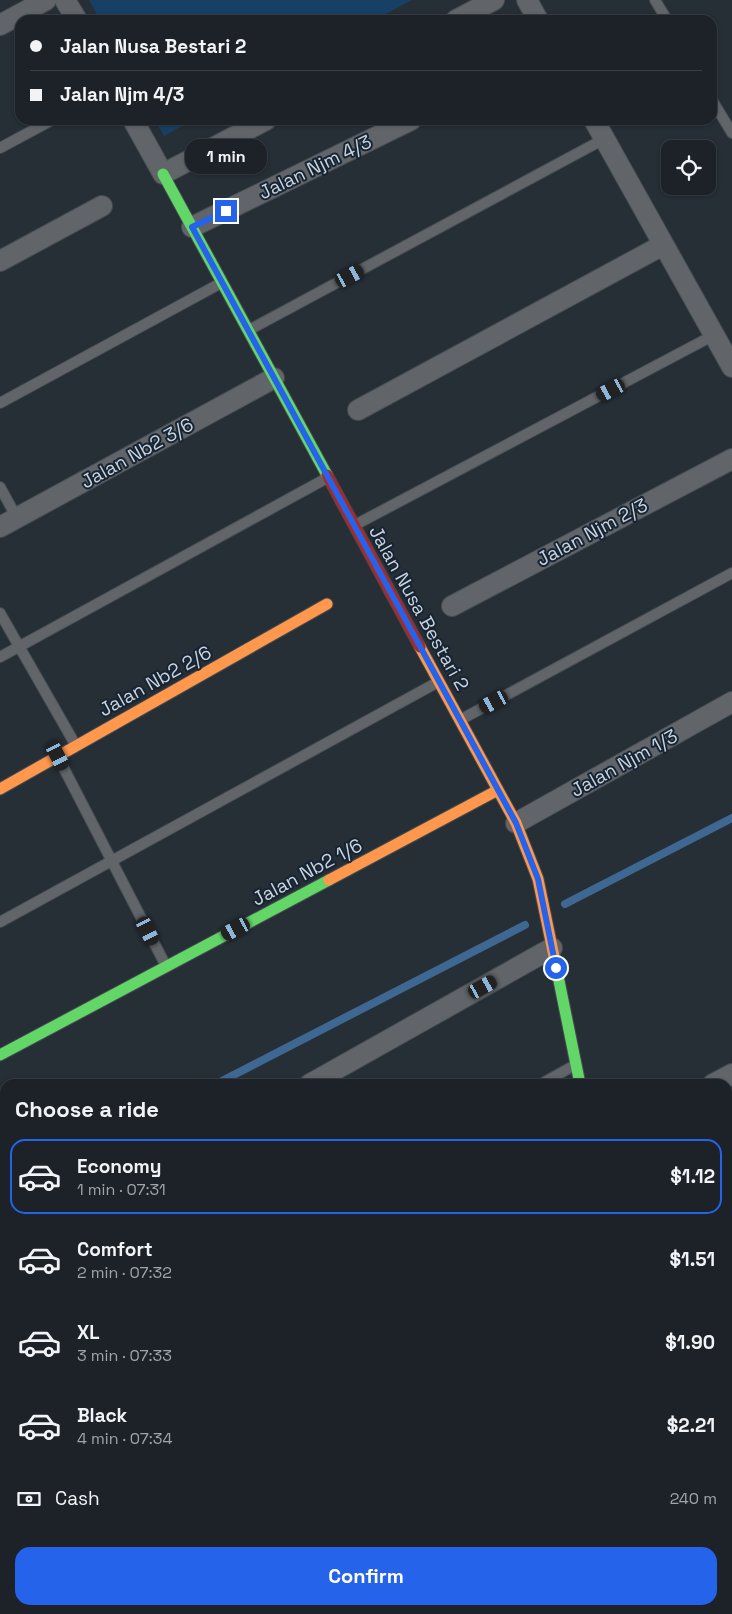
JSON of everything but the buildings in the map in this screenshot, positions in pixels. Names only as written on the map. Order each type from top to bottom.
[{"type":"street","points":[[18,15],[46,0]]},
{"type":"street","points":[[66,0],[74,15]]},
{"type":"street","points":[[466,15],[494,0]]},
{"type":"street","points":[[527,0],[535,15]]},
{"type":"street","points":[[0,25],[15,17]]},
{"type":"street","points":[[136,125],[163,174],[256,125]]},
{"type":"street","name":"Jalan Njm 4/3","points":[[192,227],[401,125]]},
{"type":"street","points":[[597,125],[732,367]]},
{"type":"street","name":"Jalan Nusa Bestari 2","points":[[163,174],[516,823],[538,879],[579,1079]]},
{"type":"street","points":[[0,261],[102,206]]},
{"type":"street","points":[[358,410],[664,245]]},
{"type":"street","name":"Jalan Nb2 3/6","points":[[9,523],[274,378]]},
{"type":"street","name":"Jalan Njm 2/3","points":[[452,606],[732,459]]},
{"type":"street","name":"Jalan Nb2 2/6","points":[[0,789],[327,604]]},
{"type":"street","name":"Jalan Njm 1/3","points":[[516,823],[732,702]]},
{"type":"street","name":"Jalan Nb2 1/6","points":[[0,1055],[498,790]]},
{"type":"street","points":[[319,1079],[552,948]]},
{"type":"lane","points":[[655,0],[664,15]]},
{"type":"lane","points":[[717,108],[732,134]]},
{"type":"lane","points":[[0,148],[43,125]]},
{"type":"lane","points":[[248,331],[604,139]]},
{"type":"lane","points":[[0,403],[222,283]]},
{"type":"lane","points":[[354,526],[714,335]]},
{"type":"lane","points":[[0,657],[328,478]]},
{"type":"lane","points":[[0,487],[9,523]]},
{"type":"lane","points":[[460,720],[732,573]]},
{"type":"lane","points":[[0,613],[76,746]]},
{"type":"lane","points":[[0,922],[439,681]]},
{"type":"lane","points":[[58,756],[166,966]]},
{"type":"lane","points":[[550,1079],[576,1065]]},
{"type":"shaded area","points":[[89,0],[412,0],[384,15],[97,15]]},
{"type":"shaded area","points":[[158,125],[184,125],[164,136]]},
{"type":"waterway","points":[[565,904],[732,818]]},
{"type":"waterway","points":[[226,1079],[525,925]]},
{"type":"traffic: fast","points":[[163,174],[327,475]]},
{"type":"traffic: fast","points":[[0,1055],[329,880]]},
{"type":"traffic: fast","points":[[557,971],[579,1079]]},
{"type":"traffic: slow","points":[[0,789],[327,604]]},
{"type":"traffic: slow","points":[[420,647],[516,823],[538,879],[557,971]]},
{"type":"traffic: slow","points":[[329,880],[498,790]]},
{"type":"traffic: jam","points":[[327,475],[420,647]]},
{"type":"route","points":[[226,211],[192,227],[516,823],[538,879],[556,968]]}]
